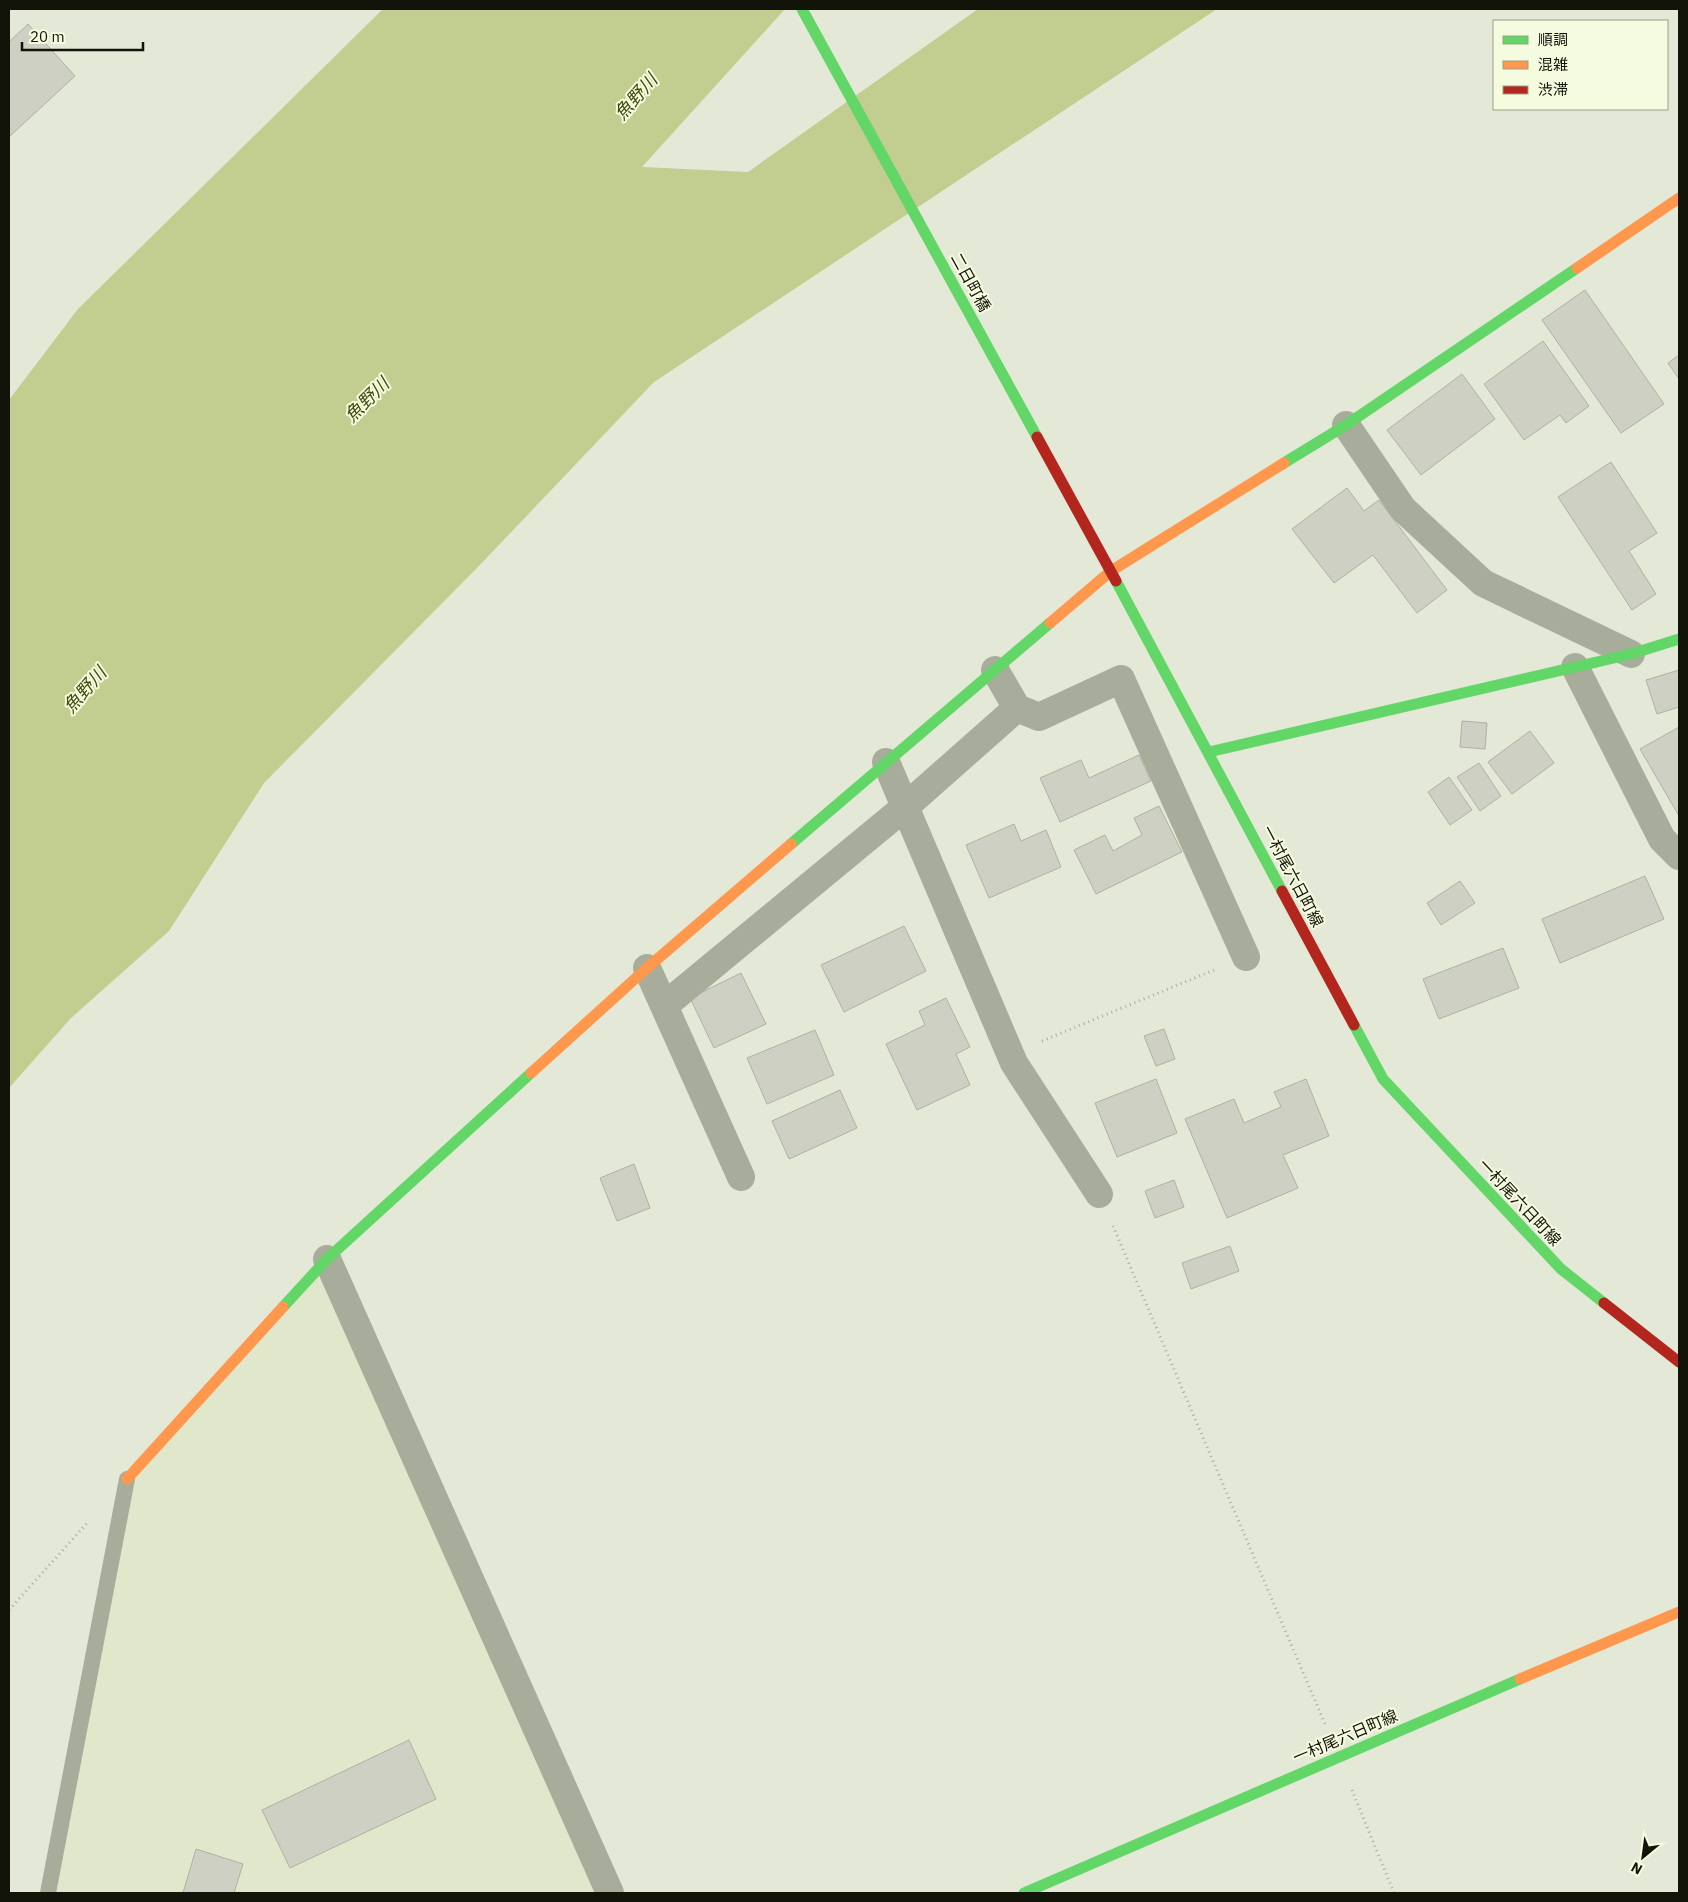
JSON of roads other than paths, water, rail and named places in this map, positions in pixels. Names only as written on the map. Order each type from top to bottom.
[{"type":"street","name":"二日町橋","points":[[802,9],[1209,752]]},
{"type":"street","points":[[127,1479],[327,1259],[647,968],[1111,571],[1346,425],[1679,198]]},
{"type":"street","points":[[1346,425],[1403,509],[1482,583],[1631,654]]},
{"type":"street","points":[[1209,752],[1631,654],[1679,638]]},
{"type":"street","points":[[1575,667],[1662,839],[1679,856]]},
{"type":"street","points":[[995,670],[1017,708],[1039,716],[1121,680],[1246,957]]},
{"type":"street","points":[[664,1006],[905,807],[1017,708]]},
{"type":"street","name":"一村尾六日町線","points":[[1209,752],[1383,1079],[1561,1269],[1679,1362]]},
{"type":"street","points":[[886,762],[1014,1064],[1099,1194]]},
{"type":"street","points":[[647,968],[741,1176]]},
{"type":"street","points":[[327,1259],[610,1893]]},
{"type":"street","name":"一村尾六日町線","points":[[1024,1893],[1339,1756],[1679,1612]]},
{"type":"lane","points":[[48,1893],[127,1479]]},
{"type":"water","name":"魚野川","points":[[383,9],[785,9],[642,167],[748,172],[978,9],[1217,9],[654,382],[476,569],[264,783],[169,931],[71,1018],[9,1088],[9,400],[78,309]]}]
